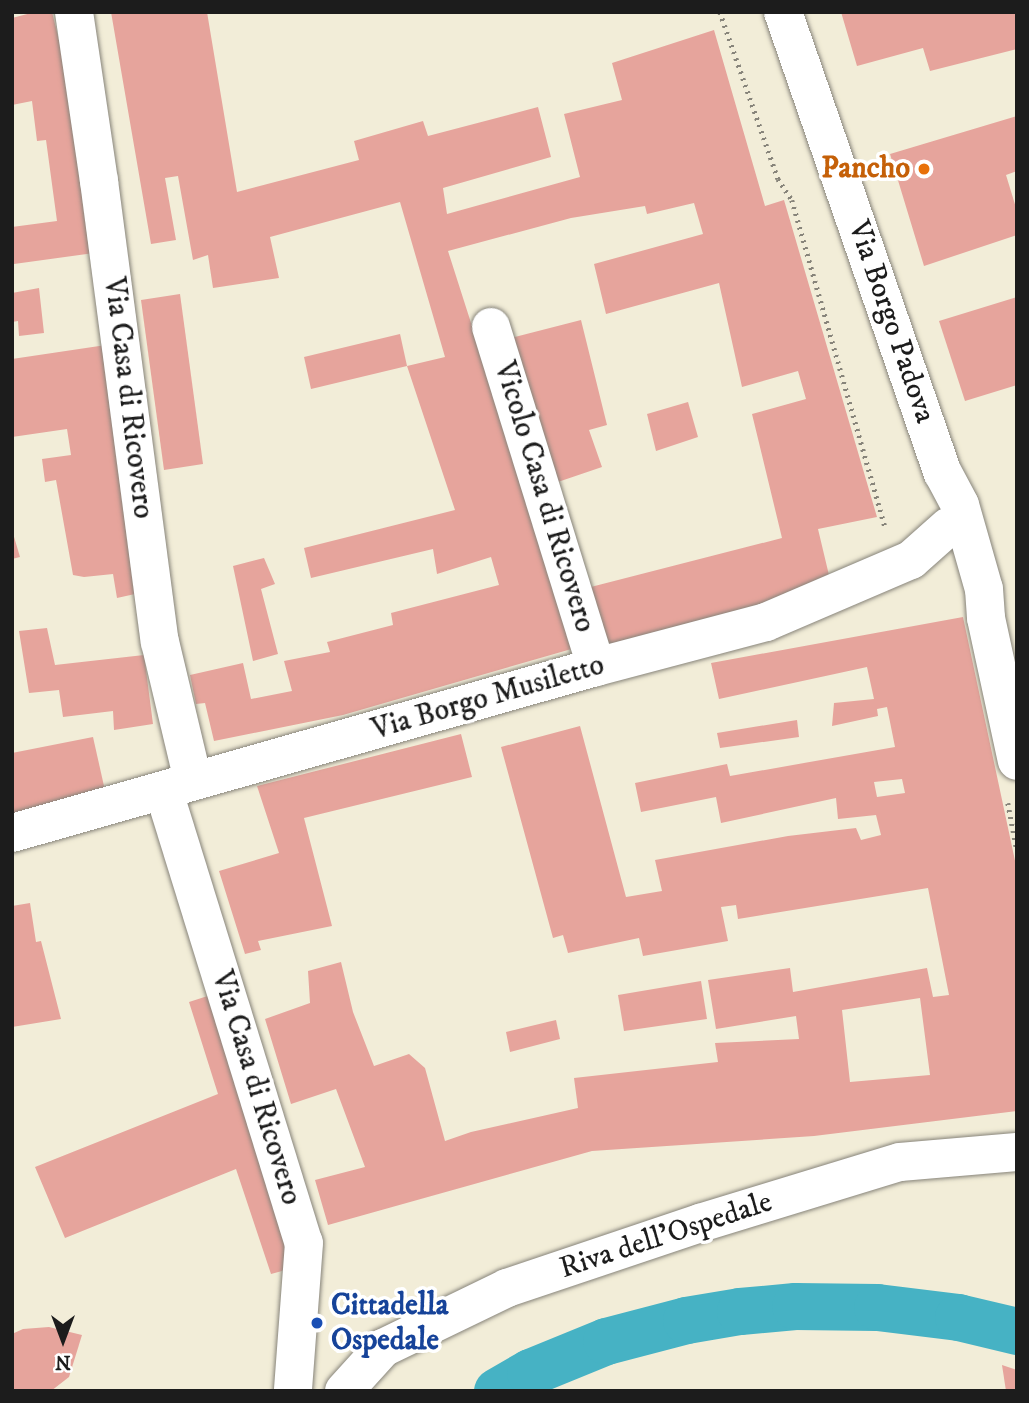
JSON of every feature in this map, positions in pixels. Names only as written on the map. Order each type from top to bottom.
[{"type":"street","name":"Via Casa di Ricovero","points":[[74,12],[100,181],[178,787],[304,1243],[293,1391]]},
{"type":"street","name":"Via Borgo Padova","points":[[783,12],[943,473],[960,505],[984,589],[986,618],[1012,779]]},
{"type":"street","name":"Vicolo Casa di Ricovero","points":[[491,327],[596,667]]},
{"type":"street","name":"Via Borgo Padova","points":[[943,473],[948,527],[970,593],[986,618]]},
{"type":"street","name":"Via Borgo Musiletto","points":[[12,833],[596,667],[766,622],[911,560],[948,527]]},
{"type":"street","name":"Riva dell'Ospedale","points":[[344,1391],[383,1348],[507,1288],[700,1223],[900,1162],[1017,1152]]},
{"type":"path","points":[[720,12],[778,179],[792,200],[887,538],[911,560]]},
{"type":"path","points":[[1012,779],[1017,849]]},
{"type":"building","points":[[35,12],[52,12],[72,93],[94,253],[14,264],[12,227],[57,221],[46,140],[37,141],[32,101],[12,105],[12,18]]},
{"type":"building","points":[[111,12],[207,12],[237,192],[359,160],[354,141],[423,121],[428,136],[538,107],[551,157],[443,188],[447,214],[580,177],[564,114],[622,100],[612,63],[714,30],[765,206],[784,200],[877,517],[818,529],[833,592],[602,648],[583,589],[782,538],[752,414],[806,399],[798,371],[742,387],[719,283],[606,314],[594,264],[703,234],[694,203],[647,214],[645,206],[571,218],[448,251],[575,648],[343,715],[214,741],[205,703],[196,704],[190,675],[243,663],[251,699],[292,691],[284,661],[330,652],[327,642],[393,625],[391,613],[499,585],[491,557],[437,574],[433,549],[311,578],[304,548],[455,510],[407,366],[445,357],[400,202],[270,237],[279,278],[213,288],[208,255],[193,260],[178,176],[165,178],[176,240],[151,244]]},
{"type":"building","points":[[841,12],[1017,12],[1017,49],[930,71],[923,48],[857,66]]},
{"type":"building","points":[[1017,116],[1017,171],[1006,175],[1017,211],[1017,235],[924,266],[890,154]]},
{"type":"building","points":[[39,288],[44,333],[19,336],[18,321],[12,322],[12,293]]},
{"type":"building","points":[[180,294],[203,464],[164,470],[141,300]]},
{"type":"building","points":[[1017,297],[1017,385],[965,401],[939,321]]},
{"type":"building","points":[[581,320],[607,425],[589,430],[602,467],[552,484],[507,339]]},
{"type":"building","points":[[400,334],[407,366],[311,389],[304,357]]},
{"type":"building","points":[[106,345],[144,592],[117,598],[113,574],[84,577],[73,575],[56,480],[45,482],[42,459],[71,455],[67,429],[12,437],[12,359]]},
{"type":"building","points":[[688,402],[698,437],[656,451],[647,414]]},
{"type":"building","points":[[12,530],[20,557],[12,559]]},
{"type":"building","points":[[264,558],[275,584],[261,589],[278,654],[253,661],[233,566]]},
{"type":"building","points":[[963,617],[1017,870],[1017,1111],[814,1136],[592,1151],[328,1225],[315,1180],[365,1167],[336,1089],[291,1104],[265,1019],[310,1003],[308,971],[341,962],[353,1012],[374,1066],[409,1054],[425,1068],[445,1141],[471,1132],[578,1108],[574,1078],[718,1062],[715,1043],[799,1039],[796,1016],[716,1029],[708,980],[790,968],[793,992],[927,968],[933,997],[949,995],[928,888],[738,919],[736,905],[721,907],[728,941],[643,956],[639,938],[568,953],[563,935],[553,938],[501,747],[580,726],[626,897],[662,891],[655,860],[788,836],[856,828],[861,840],[881,835],[876,815],[838,819],[836,798],[721,823],[716,797],[641,812],[635,783],[727,764],[730,776],[895,747],[887,707],[877,709],[878,716],[832,726],[834,703],[874,699],[867,667],[719,699],[711,663]],"holes":[[[902,779],[905,793],[877,797],[874,782]],[[920,998],[930,1075],[850,1082],[842,1010]]]},
{"type":"building","points":[[47,628],[55,665],[144,655],[153,724],[114,730],[113,711],[63,717],[59,690],[29,693],[19,631]]},
{"type":"building","points":[[797,720],[799,737],[720,748],[717,733]]},
{"type":"building","points":[[461,734],[472,777],[304,818],[332,926],[258,941],[261,950],[245,954],[219,871],[279,853],[257,786]]},
{"type":"building","points":[[93,737],[106,795],[12,818],[12,753]]},
{"type":"building","points":[[30,903],[36,942],[41,941],[61,1019],[12,1027],[12,906]]},
{"type":"building","points":[[701,981],[707,1019],[624,1031],[618,995]]},
{"type":"building","points":[[217,993],[292,1261],[282,1271],[271,1274],[236,1169],[65,1238],[35,1167],[218,1094],[189,1002]]},
{"type":"building","points":[[556,1020],[560,1039],[510,1052],[506,1032]]},
{"type":"building","points":[[49,1327],[82,1335],[69,1377],[51,1391],[12,1391],[12,1334],[23,1329]]},
{"type":"building","points":[[1002,1365],[1017,1370],[1017,1391],[1006,1391]]},
{"type":"waterway","points":[[497,1391],[530,1372],[606,1341],[686,1320],[740,1311],[795,1306],[877,1307],[958,1317],[1017,1331]]},
{"type":"place","name":"Pancho","points":[[924,169]]},
{"type":"place","name":"Cittadella Ospedale","points":[[317,1323]]}]
